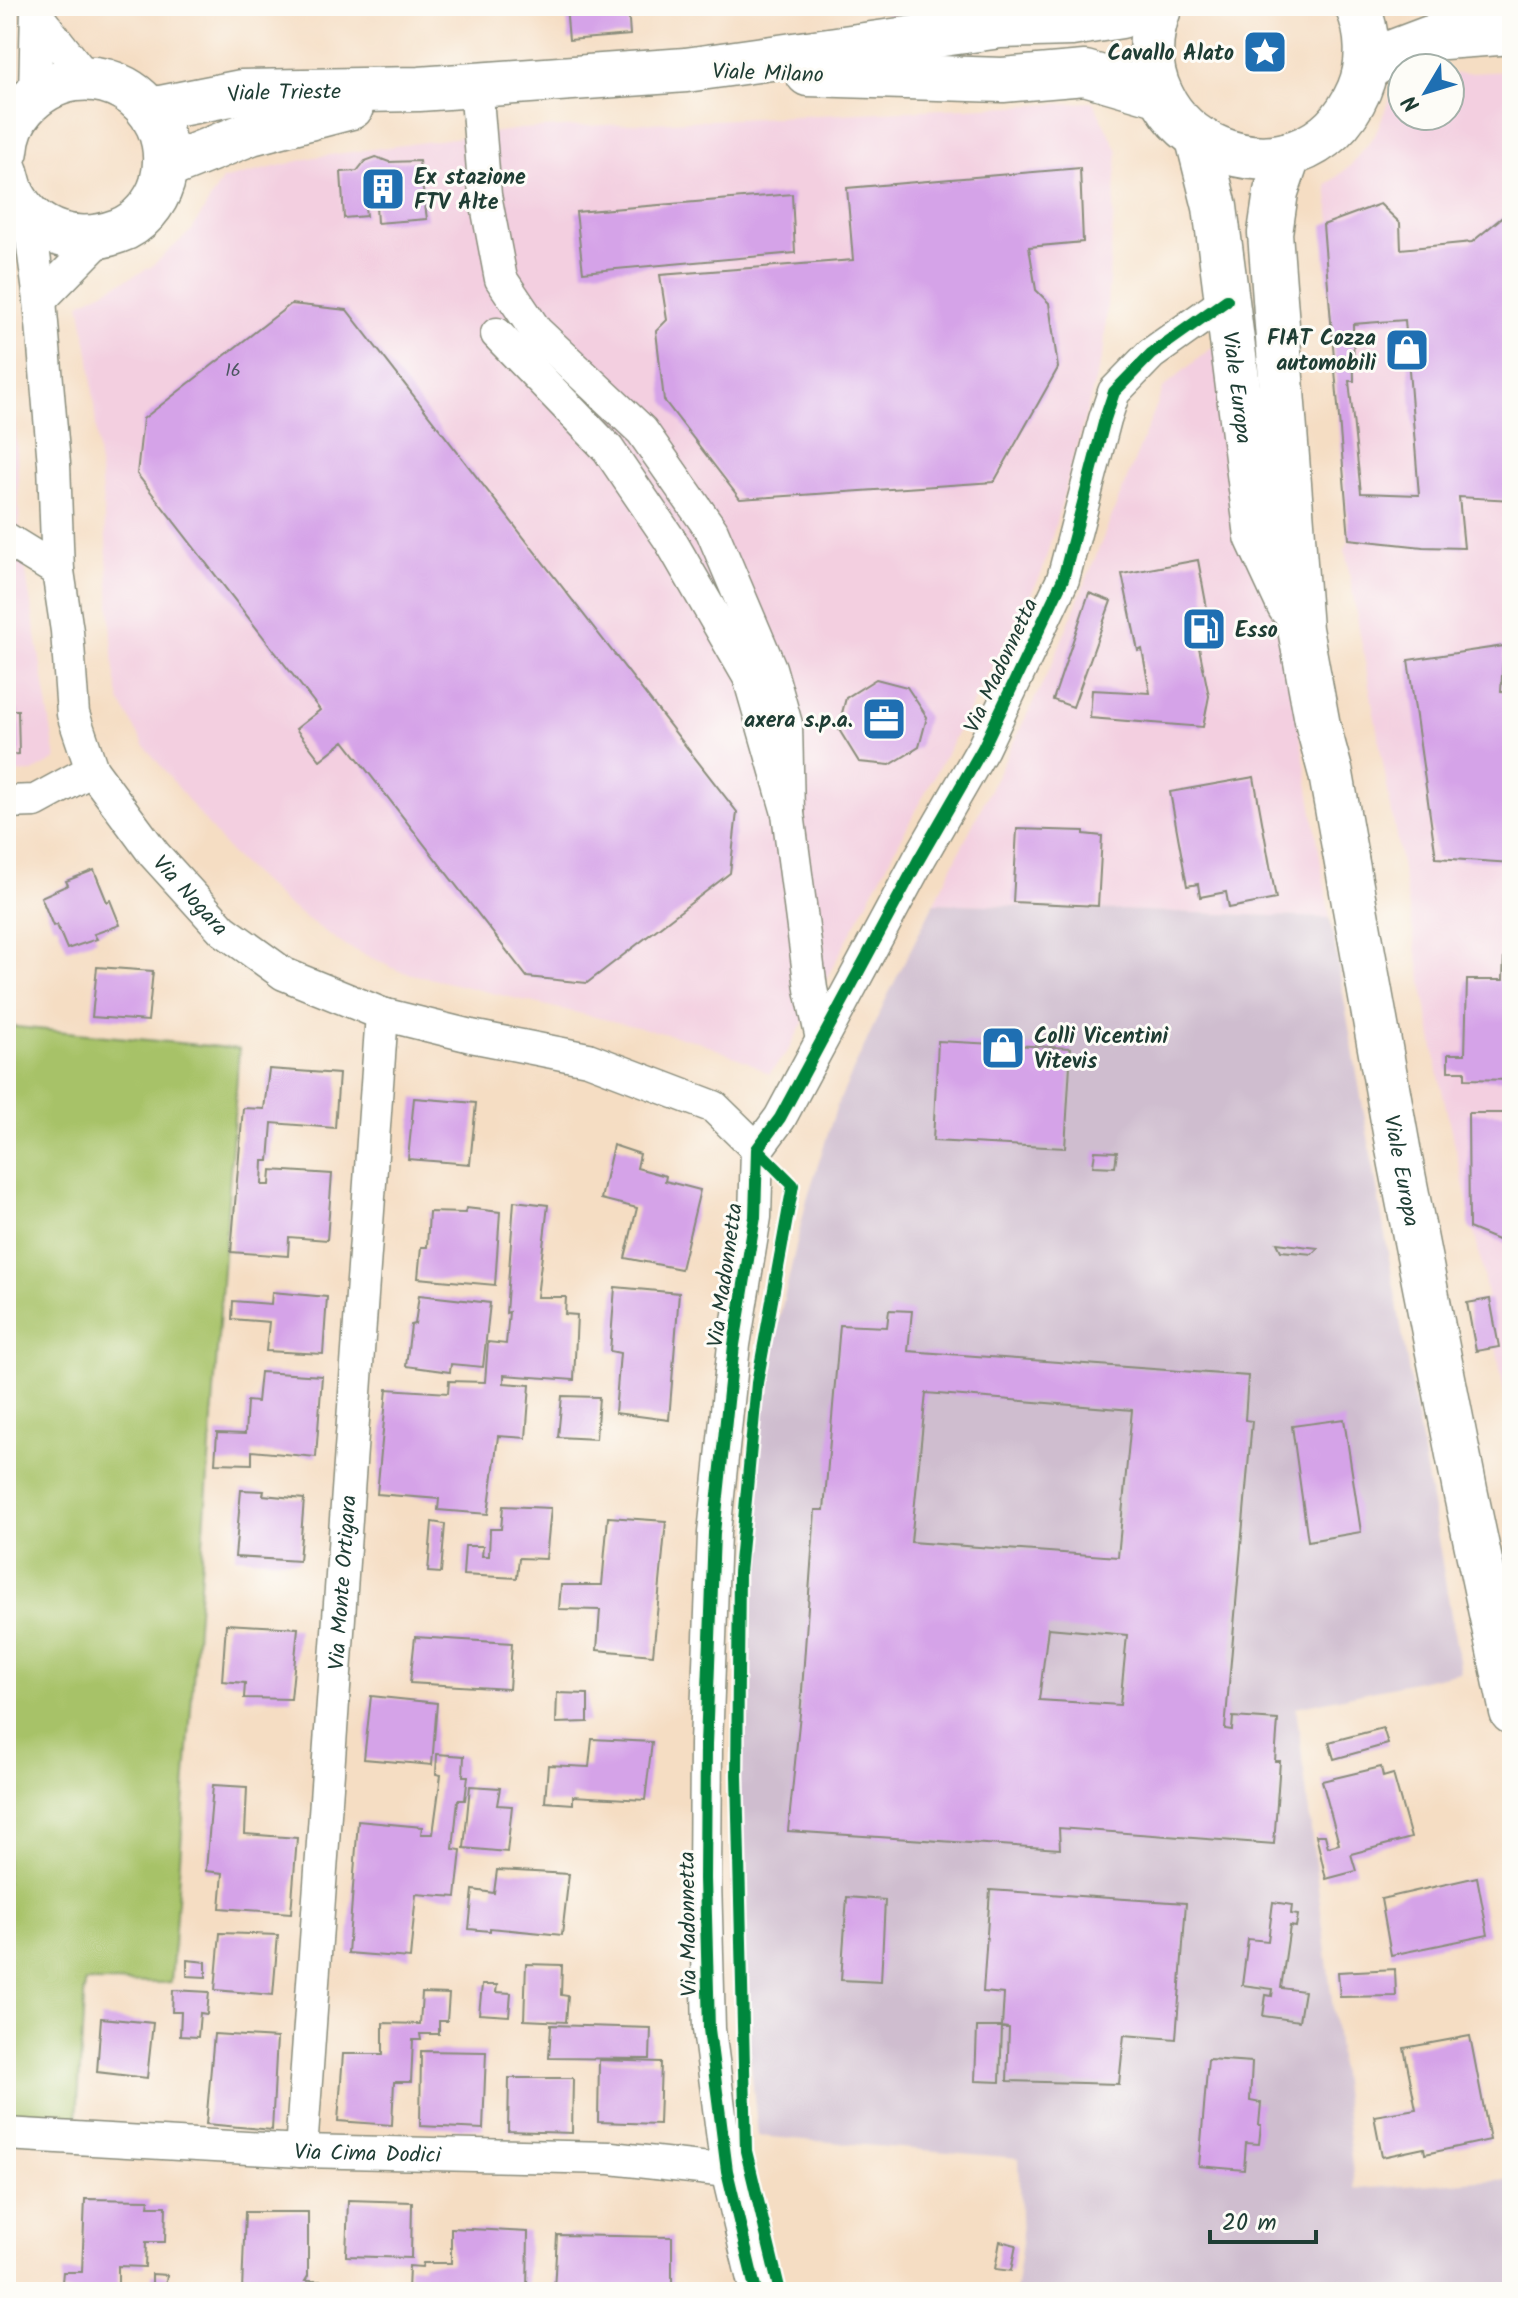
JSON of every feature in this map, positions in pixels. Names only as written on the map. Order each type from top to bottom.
[{"type":"main road","name":"Viale Milano","points":[[686,70],[1000,26],[1071,24],[1121,16],[1138,6]]},
{"type":"main road","points":[[1160,6],[1153,30],[1151,58],[1154,77],[1170,112],[1198,139],[1219,151],[1242,157],[1266,158],[1289,154],[1317,141],[1340,122],[1356,97],[1366,69],[1365,30],[1357,6]]},
{"type":"main road","points":[[1366,69],[1393,52],[1430,38],[1512,32]]},
{"type":"main road","name":"Viale Milano","points":[[686,70],[1003,80],[1085,73],[1161,95]]},
{"type":"main road","name":"Viale Trieste","points":[[150,110],[241,92],[419,89],[686,70]]},
{"type":"main road","points":[[6,172],[13,194],[29,217],[51,231],[75,239],[101,238],[125,229],[145,213],[159,192],[166,167],[166,147],[160,127],[150,110],[132,93],[110,82],[86,78],[59,82],[16,119]]},
{"type":"main road","name":"Viale Trieste","points":[[166,167],[251,133],[419,89]]},
{"type":"main road","name":"Viale Europa","points":[[1198,139],[1215,207],[1257,536],[1300,629]]},
{"type":"main road","name":"Viale Europa","points":[[1289,154],[1276,192],[1270,233],[1300,629],[1318,726],[1331,774],[1415,1235],[1512,1712]]},
{"type":"street","points":[[37,12],[86,78]]},
{"type":"street","points":[[16,119],[37,12]]},
{"type":"street","points":[[476,86],[485,195],[501,279],[536,331],[642,431],[712,531],[770,668],[786,724],[788,813],[811,989],[822,1039]]},
{"type":"street","name":"Via Nogara","points":[[29,217],[40,300],[54,464],[58,571],[67,631],[73,714],[92,770],[154,854],[223,930],[284,974],[382,1014],[471,1036],[588,1059],[714,1107],[757,1149]]},
{"type":"street","points":[[40,300],[101,238]]},
{"type":"street","name":"Via Madonnetta","points":[[756,2292],[727,2171],[709,2029],[705,1879],[706,1744],[714,1533],[734,1345],[755,1217],[757,1149],[780,1118],[918,861],[983,748],[1063,579],[1114,392],[1151,354],[1227,300]]},
{"type":"street","points":[[497,334],[608,449],[670,540],[749,677],[788,813]]},
{"type":"street","points":[[6,539],[58,571]]},
{"type":"street","points":[[6,802],[35,801],[92,770]]},
{"type":"street","name":"Via Monte Ortigara","points":[[301,2151],[382,1014]]},
{"type":"street","name":"Via Cima Dodici","points":[[6,2134],[301,2151],[611,2158],[727,2171]]},
{"type":"shaded area","points":[[1512,71],[1512,1437],[1481,1262],[1439,1077],[1345,550],[1349,540],[1323,225],[1331,222],[1327,185],[1350,166],[1375,135],[1386,108],[1386,132],[1466,132],[1466,73]]},
{"type":"shaded area","points":[[1093,102],[1118,151],[1104,349],[1042,573],[788,1051],[769,1074],[697,1041],[399,971],[344,945],[286,904],[231,854],[144,745],[120,701],[114,670],[90,359],[80,303],[151,267],[192,230],[222,180],[315,157],[520,129]]},
{"type":"shaded area","points":[[6,322],[16,428],[20,536],[56,759],[33,772],[6,773]]},
{"type":"shaded area","points":[[1223,338],[1272,560],[1330,918],[934,903],[1053,662],[1164,387]]},
{"type":"shaded area","points":[[934,903],[1330,918],[1461,1672],[1296,1707],[1355,2189],[1512,2179],[1512,2292],[1015,2292],[1022,2243],[1019,2158],[758,2136],[732,1880],[742,1669],[762,1392],[807,1199],[836,1108]]},
{"type":"green space","points":[[6,1026],[239,1049],[171,1983],[85,1982],[77,2120],[6,2117]]},
{"type":"building","points":[[566,6],[628,6],[630,35],[569,40]]},
{"type":"building","points":[[885,6],[976,6],[977,8],[886,15]]},
{"type":"building","name":"Ex stazione FTV Alte","points":[[376,157],[389,162],[419,161],[427,219],[377,223],[376,206],[365,207],[366,216],[344,218],[341,172],[357,171],[365,161]]},
{"type":"building","points":[[1080,168],[1083,242],[1029,247],[1036,290],[1049,303],[1058,368],[994,482],[740,499],[664,400],[656,331],[667,320],[660,275],[853,260],[847,188]]},
{"type":"building","points":[[792,194],[795,253],[583,272],[576,212]]},
{"type":"building","points":[[1380,204],[1400,223],[1401,249],[1472,242],[1512,209],[1512,500],[1459,497],[1464,548],[1349,539],[1323,225]],"holes":[[[1405,320],[1419,495],[1361,493],[1349,381],[1354,381],[1353,324]]]},
{"type":"building","points":[[291,304],[347,310],[737,812],[730,873],[587,983],[527,977],[344,741],[320,760],[296,729],[320,710],[137,474],[143,419]]},
{"type":"building","points":[[1198,560],[1212,635],[1197,638],[1209,696],[1203,727],[1090,718],[1092,690],[1150,693],[1122,574]]},
{"type":"building","points":[[1089,593],[1111,601],[1073,707],[1053,700]]},
{"type":"building","points":[[1504,646],[1501,691],[1512,692],[1512,863],[1436,858],[1408,660]]},
{"type":"building","points":[[876,679],[907,687],[927,717],[919,747],[890,765],[859,762],[838,728],[846,698]]},
{"type":"building","points":[[6,690],[10,690],[11,710],[18,710],[19,754],[6,755]]},
{"type":"building","points":[[1254,777],[1276,899],[1229,908],[1226,892],[1200,897],[1198,884],[1187,886],[1170,792]]},
{"type":"building","points":[[1017,829],[1084,831],[1084,834],[1102,836],[1098,906],[1013,902]]},
{"type":"building","points":[[94,870],[120,925],[94,934],[97,939],[67,949],[41,897],[68,885],[66,881]]},
{"type":"building","points":[[1505,930],[1512,930],[1512,1080],[1465,1079],[1465,1071],[1448,1071],[1448,1054],[1465,1054],[1467,980],[1503,980]]},
{"type":"building","points":[[97,967],[153,971],[148,1021],[92,1017]]},
{"type":"building","points":[[938,1041],[1071,1048],[1065,1148],[933,1141]]},
{"type":"building","points":[[269,1069],[339,1074],[335,1128],[272,1123],[269,1161],[263,1161],[262,1185],[270,1185],[271,1170],[332,1174],[327,1240],[289,1237],[288,1256],[231,1252],[243,1108],[264,1109]]},
{"type":"building","points":[[414,1098],[476,1103],[470,1164],[408,1159]]},
{"type":"building","points":[[1468,1113],[1512,1113],[1512,1246],[1469,1228]]},
{"type":"building","points":[[613,1145],[640,1154],[637,1168],[666,1176],[665,1181],[700,1190],[681,1269],[625,1258],[637,1208],[601,1199]]},
{"type":"building","points":[[1095,1151],[1117,1152],[1115,1167],[1093,1166]]},
{"type":"building","points":[[514,1201],[548,1205],[537,1297],[566,1297],[565,1314],[577,1315],[574,1380],[504,1375],[504,1383],[530,1385],[526,1438],[498,1436],[488,1514],[438,1510],[439,1499],[377,1494],[387,1389],[448,1393],[449,1381],[485,1382],[488,1342],[506,1344]]},
{"type":"building","points":[[466,1208],[500,1212],[495,1285],[418,1278],[421,1247],[427,1247],[429,1212],[465,1213]]},
{"type":"building","points":[[1277,1243],[1318,1248],[1312,1254],[1281,1251]]},
{"type":"building","points":[[615,1287],[679,1293],[669,1420],[615,1413],[620,1353],[610,1351]]},
{"type":"building","points":[[272,1292],[327,1297],[323,1354],[266,1351],[269,1322],[232,1319],[233,1301],[271,1304]]},
{"type":"building","points":[[419,1295],[490,1303],[483,1367],[451,1364],[450,1372],[406,1366],[411,1325],[415,1324]]},
{"type":"building","points":[[1490,1299],[1499,1347],[1476,1351],[1467,1303]]},
{"type":"building","points":[[889,1310],[912,1311],[908,1351],[1248,1376],[1245,1420],[1252,1421],[1225,1729],[1232,1730],[1233,1717],[1278,1720],[1275,1761],[1280,1761],[1274,1844],[1059,1828],[1060,1849],[788,1831],[815,1510],[824,1510],[840,1325],[887,1327]],"holes":[[[926,1393],[1132,1410],[1118,1557],[911,1542]],[[1048,1628],[1127,1635],[1120,1705],[1039,1700]]]},
{"type":"building","points":[[260,1372],[322,1376],[316,1457],[252,1451],[252,1464],[215,1463],[217,1433],[245,1434],[247,1401],[257,1402]]},
{"type":"building","points":[[562,1396],[599,1397],[596,1439],[558,1437]]},
{"type":"building","points":[[1344,1419],[1361,1532],[1308,1541],[1292,1426]]},
{"type":"building","points":[[241,1490],[304,1499],[299,1561],[235,1557]]},
{"type":"building","points":[[503,1506],[551,1508],[546,1559],[519,1558],[517,1578],[463,1575],[465,1546],[483,1546],[482,1556],[489,1556],[490,1529],[501,1529]]},
{"type":"building","points":[[608,1517],[666,1521],[653,1655],[597,1650],[600,1610],[559,1609],[561,1585],[602,1585]]},
{"type":"building","points":[[432,1522],[445,1524],[441,1573],[428,1572]]},
{"type":"building","points":[[226,1624],[298,1628],[291,1699],[244,1698],[245,1683],[222,1681]]},
{"type":"building","points":[[415,1637],[512,1643],[509,1689],[410,1683]]},
{"type":"building","points":[[557,1693],[588,1694],[588,1722],[556,1723]]},
{"type":"building","points":[[371,1696],[437,1703],[432,1765],[364,1759]]},
{"type":"building","points":[[1383,1728],[1388,1744],[1334,1759],[1329,1742]]},
{"type":"building","points":[[592,1739],[652,1742],[645,1800],[573,1796],[573,1804],[545,1802],[548,1765],[589,1767]]},
{"type":"building","points":[[437,1754],[464,1756],[463,1776],[468,1776],[465,1800],[458,1800],[453,1849],[461,1850],[456,1897],[416,1894],[410,1958],[348,1953],[358,1821],[422,1827],[421,1834],[433,1834],[441,1775],[436,1774]]},
{"type":"building","points":[[1381,1767],[1383,1777],[1393,1774],[1411,1838],[1351,1854],[1356,1871],[1326,1879],[1316,1835],[1325,1835],[1328,1847],[1339,1844],[1322,1781]]},
{"type":"building","points":[[213,1785],[247,1787],[245,1834],[297,1838],[291,1913],[220,1908],[223,1873],[206,1871]]},
{"type":"building","points":[[470,1786],[500,1788],[497,1805],[512,1806],[507,1852],[464,1848]]},
{"type":"building","points":[[497,1870],[569,1874],[562,1935],[469,1929],[473,1890],[494,1893]]},
{"type":"building","points":[[1477,1877],[1488,1935],[1391,1955],[1381,1899]]},
{"type":"building","points":[[990,1890],[1186,1903],[1176,2039],[1124,2035],[1119,2084],[1007,2081],[1009,2028],[1002,2027],[1004,1994],[983,1992]]},
{"type":"building","points":[[847,1897],[885,1900],[881,1982],[841,1980]]},
{"type":"building","points":[[1273,1902],[1292,1905],[1291,1914],[1298,1915],[1296,1927],[1290,1926],[1281,1988],[1304,1991],[1299,2021],[1263,2016],[1266,1995],[1272,1996],[1273,1989],[1242,1985],[1248,1939],[1268,1941]]},
{"type":"building","points":[[220,1933],[278,1935],[273,1995],[215,1990]]},
{"type":"building","points":[[187,1960],[206,1962],[206,1977],[187,1976]]},
{"type":"building","points":[[526,1964],[562,1965],[561,1995],[568,1996],[566,2022],[524,2020]]},
{"type":"building","points":[[1395,1969],[1396,1996],[1340,1997],[1338,1972]]},
{"type":"building","points":[[482,1985],[497,1985],[496,1992],[511,1993],[509,2016],[479,2014]]},
{"type":"building","points":[[173,1990],[209,1992],[207,2014],[200,2013],[198,2037],[180,2036],[181,2012],[172,2012]]},
{"type":"building","points":[[422,1993],[449,1994],[447,2021],[439,2021],[439,2034],[420,2034],[421,2040],[413,2040],[411,2082],[394,2082],[392,2125],[338,2121],[343,2054],[383,2054],[383,2023],[420,2024]]},
{"type":"building","points":[[101,2018],[153,2023],[147,2078],[97,2072]]},
{"type":"building","points":[[551,2025],[651,2028],[650,2059],[549,2058]]},
{"type":"building","points":[[977,2027],[1002,2027],[1000,2082],[975,2081]]},
{"type":"building","points":[[214,2034],[277,2038],[272,2130],[206,2124]]},
{"type":"building","points":[[1470,2036],[1490,2140],[1425,2154],[1424,2148],[1382,2157],[1374,2116],[1416,2109],[1404,2048]]},
{"type":"building","points":[[421,2051],[486,2052],[483,2129],[420,2126]]},
{"type":"building","points":[[1208,2059],[1252,2062],[1250,2101],[1261,2103],[1261,2125],[1259,2144],[1246,2143],[1244,2170],[1199,2166]]},
{"type":"building","points":[[599,2060],[661,2062],[659,2124],[598,2122]]},
{"type":"building","points":[[509,2078],[573,2078],[572,2133],[508,2131]]},
{"type":"building","points":[[85,2199],[149,2200],[148,2206],[166,2206],[165,2242],[146,2242],[145,2267],[118,2266],[118,2292],[61,2292],[63,2272],[82,2272]]},
{"type":"building","points":[[348,2200],[412,2202],[411,2258],[346,2256]]},
{"type":"building","points":[[245,2212],[308,2212],[308,2276],[305,2281],[338,2281],[337,2292],[242,2292]]},
{"type":"building","points":[[451,2228],[528,2232],[527,2292],[408,2292],[409,2266],[451,2263]]},
{"type":"building","points":[[557,2235],[672,2237],[672,2292],[554,2292]]},
{"type":"building","points":[[1000,2241],[1016,2245],[1011,2271],[995,2269]]},
{"type":"building","points":[[152,2274],[167,2275],[165,2286],[152,2285]]},
{"type":"cycle path","points":[[756,2292],[727,2171],[709,2029],[705,1879],[706,1744],[714,1533],[734,1345],[755,1217],[757,1149],[780,1118],[918,861],[983,748],[1063,579],[1114,392],[1151,354],[1227,300]]},
{"type":"cycle path","points":[[757,1149],[793,1185],[757,1383],[739,1573],[737,1775],[746,2151],[780,2292]]},
{"type":"place","name":"Cavallo Alato","points":[[1265,52]]},
{"type":"place","name":"Ex stazione FTV Alte","points":[[383,189]]},
{"type":"place","name":"FIAT Cozza automobili","points":[[1407,350]]},
{"type":"place","name":"Esso","points":[[1204,629]]},
{"type":"place","name":"axera s.p.a.","points":[[884,719]]},
{"type":"place","name":"Colli Vicentini Vitevis","points":[[1003,1048]]}]
